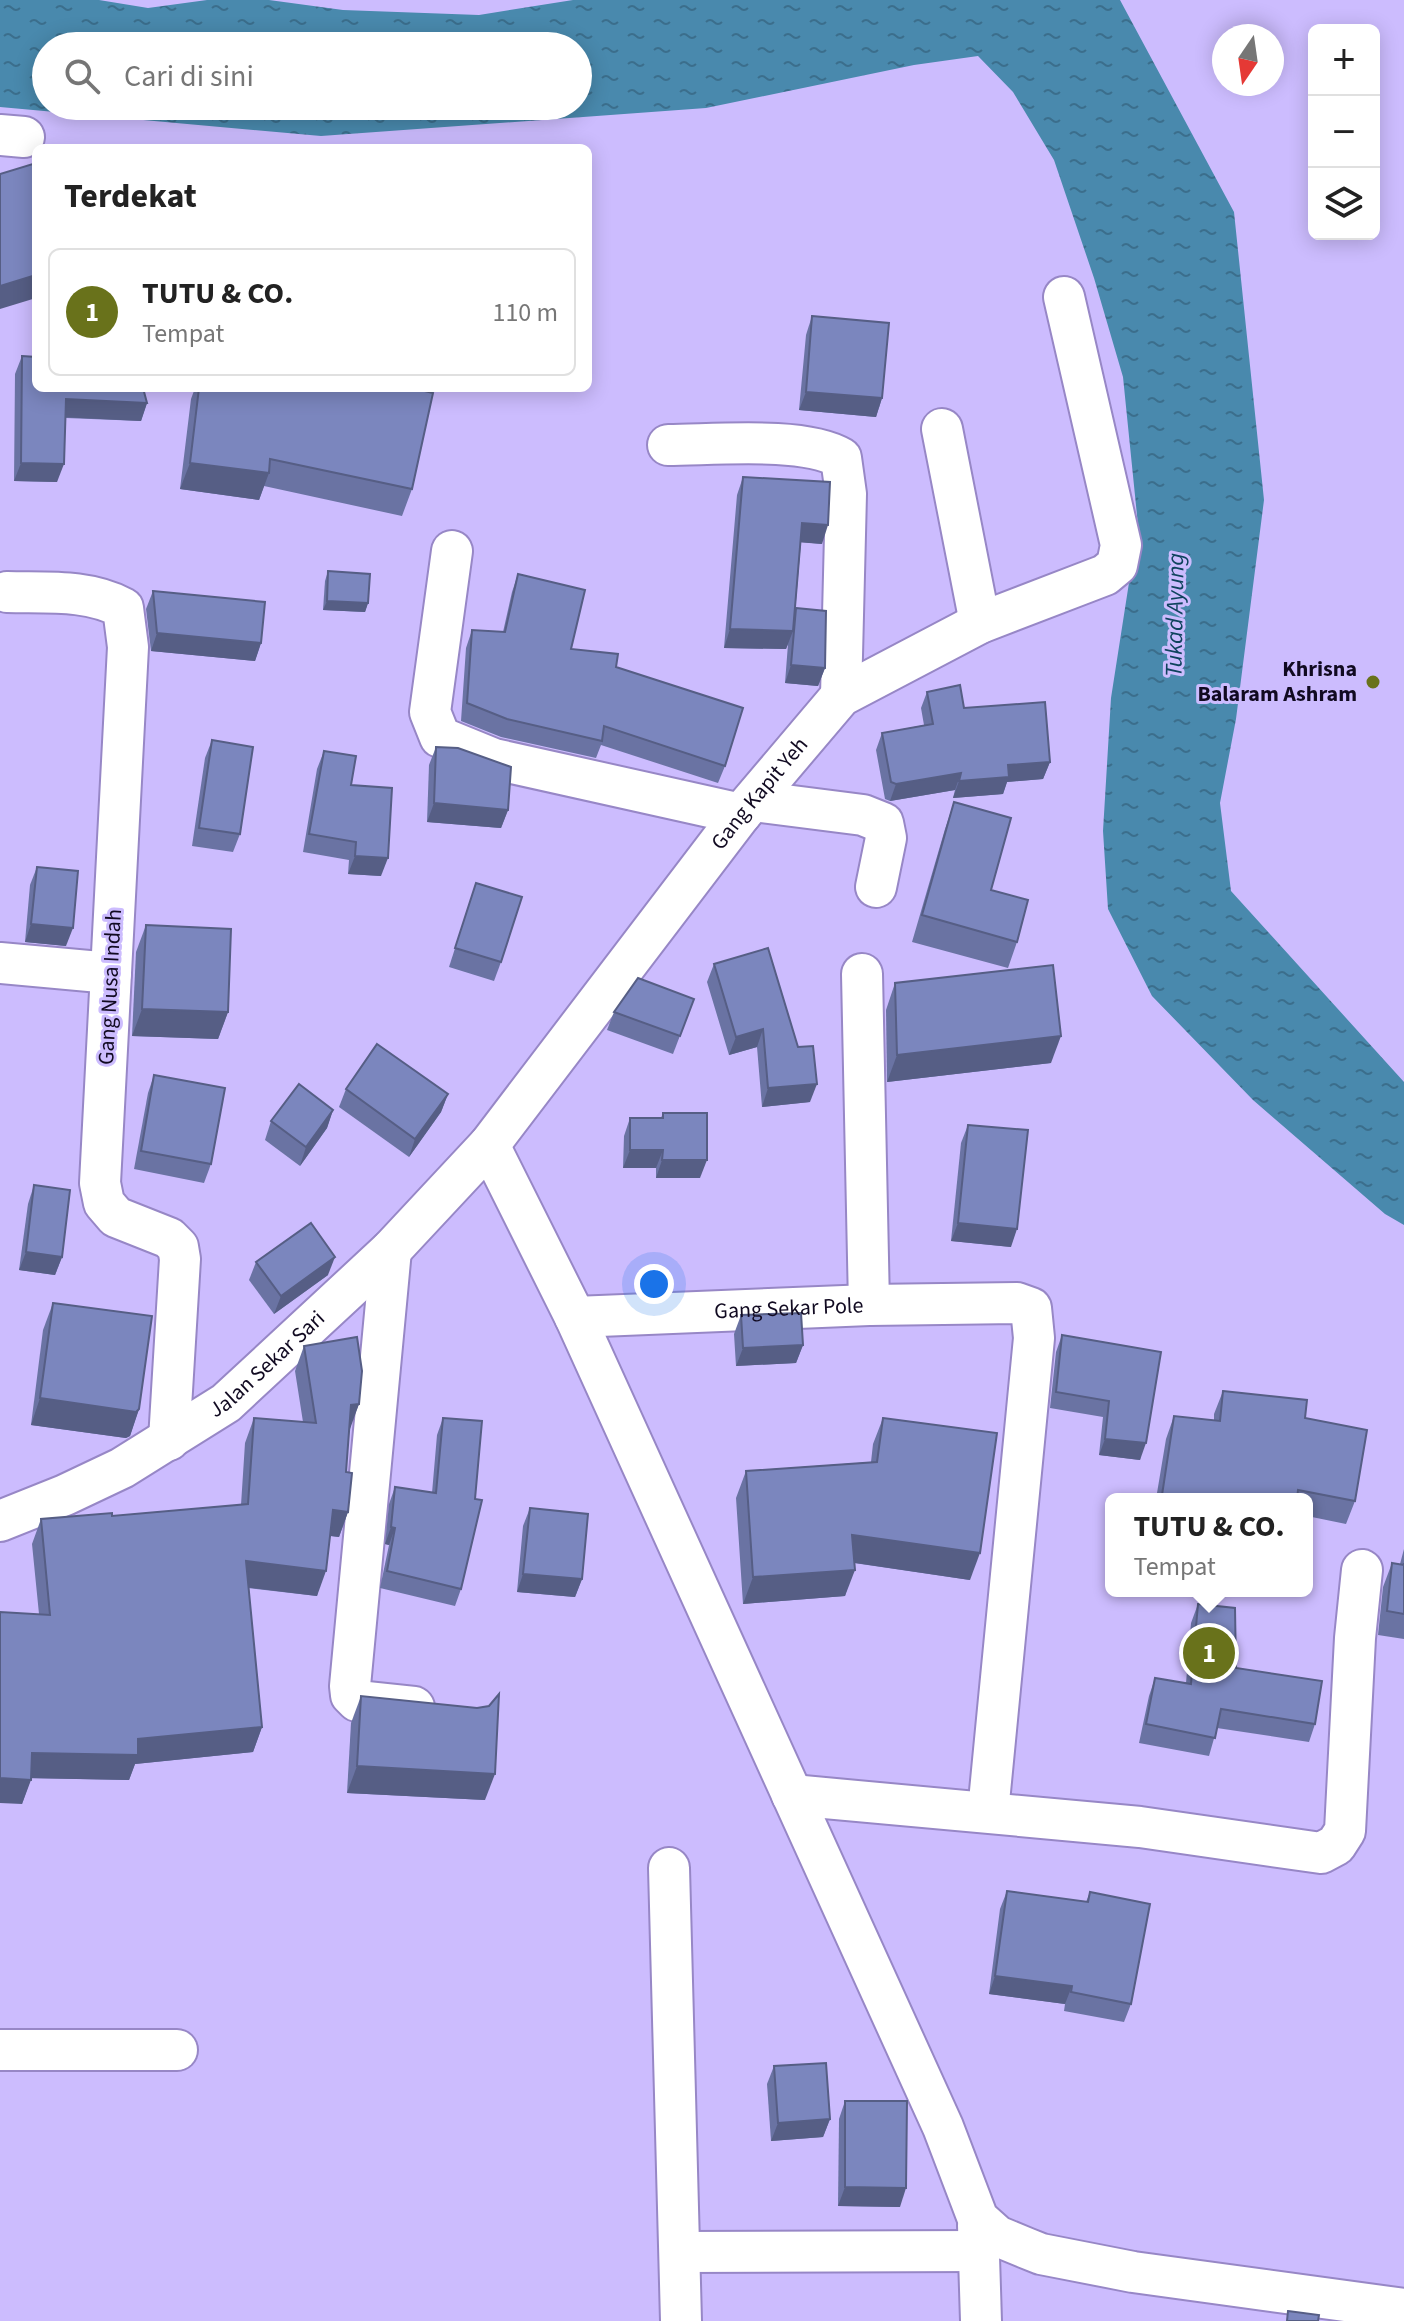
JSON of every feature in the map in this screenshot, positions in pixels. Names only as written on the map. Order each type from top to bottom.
[{"type":"street","name":"Gang Kapit Yeh","points":[[489,1145],[747,808],[841,696],[980,623],[1105,575],[1117,565],[1121,545],[1064,297]]},
{"type":"street","points":[[942,429],[980,623]]},
{"type":"street","points":[[668,445],[812,448],[830,451],[841,458],[846,494],[841,696]]},
{"type":"street","points":[[452,551],[430,712],[440,737],[494,759],[747,808],[863,815],[883,823],[886,838],[876,887]]},
{"type":"street","name":"Gang Nusa Indah","points":[[7,592],[83,594],[108,600],[123,608],[128,647],[100,1183],[104,1203],[116,1217],[169,1238],[178,1247],[180,1259],[169,1440]]},
{"type":"street","points":[[0,963],[111,973]]},
{"type":"street","points":[[862,974],[869,1305]]},
{"type":"street","points":[[489,1145],[575,1317],[943,2127],[978,2235],[981,2321]]},
{"type":"street","name":"Jalan Sekar Sari","points":[[0,1521],[108,1475],[226,1403],[391,1250],[489,1145]]},
{"type":"street","points":[[391,1250],[351,1652],[351,1695],[357,1701],[367,1703],[454,1711]]},
{"type":"street","name":"Gang Sekar Pole","points":[[575,1317],[869,1305],[1002,1303],[1023,1304],[1031,1308],[1034,1338],[988,1812]]},
{"type":"street","points":[[792,1795],[1140,1827],[1321,1853],[1336,1845],[1345,1831],[1355,1638],[1362,1570]]},
{"type":"street","points":[[669,1868],[681,2321]]},
{"type":"street","points":[[0,2050],[177,2050]]},
{"type":"street","points":[[680,2252],[997,2236],[1041,2254],[1133,2272],[1404,2309]]},
{"type":"water","name":"Tukad Ayung","points":[[0,0],[99,0],[148,8],[207,0],[269,0],[343,10],[479,15],[573,0],[1120,0],[1234,212],[1264,500],[1236,719],[1220,803],[1231,891],[1404,1082],[1404,1225],[1385,1214],[1253,1100],[1152,996],[1108,909],[1103,831],[1111,698],[1138,525],[1123,377],[1054,160],[1013,92],[978,56],[914,65],[706,108],[592,116],[592,32],[32,32],[32,110],[0,107]]},
{"type":"water","points":[[144,120],[541,120],[321,136]]},
{"type":"building","points":[[32,164],[32,276],[0,286],[0,174]]},
{"type":"building","points":[[812,316],[889,323],[882,398],[806,392]]},
{"type":"building","points":[[22,356],[32,357],[32,392],[144,392],[147,403],[66,399],[64,464],[21,463]]},
{"type":"building","points":[[199,392],[433,393],[412,489],[270,459],[269,473],[190,463]]},
{"type":"building","points":[[743,477],[830,482],[828,525],[802,523],[793,631],[730,629]]},
{"type":"building","points":[[328,571],[370,574],[368,603],[327,601]]},
{"type":"building","points":[[518,574],[585,590],[571,649],[618,654],[616,667],[743,708],[725,766],[604,726],[602,741],[507,719],[467,703],[472,630],[505,632]]},
{"type":"building","points":[[153,591],[265,602],[261,643],[157,633]]},
{"type":"building","points":[[796,608],[826,611],[825,668],[791,665]]},
{"type":"building","points":[[960,685],[964,708],[1045,702],[1050,762],[1008,765],[1009,777],[959,781],[961,773],[896,784],[891,782],[882,733],[933,724],[927,692]]},
{"type":"building","points":[[212,740],[253,747],[240,834],[199,828]]},
{"type":"building","points":[[436,747],[458,748],[511,767],[508,810],[434,803]]},
{"type":"building","points":[[324,751],[356,756],[351,785],[392,788],[388,858],[355,856],[356,842],[309,834]]},
{"type":"building","points":[[954,802],[1011,818],[991,890],[1028,900],[1017,942],[922,915]]},
{"type":"building","points":[[37,867],[78,871],[73,928],[31,924]]},
{"type":"building","points":[[476,883],[522,897],[501,962],[455,948]]},
{"type":"building","points":[[146,925],[231,929],[228,1012],[142,1009]]},
{"type":"building","points":[[768,948],[798,1047],[813,1046],[817,1084],[768,1088],[763,1029],[736,1037],[714,964]]},
{"type":"building","points":[[1053,965],[1061,1036],[897,1055],[895,983]]},
{"type":"building","points":[[638,978],[694,999],[680,1036],[614,1012]]},
{"type":"building","points":[[377,1044],[448,1094],[415,1139],[346,1089]]},
{"type":"building","points":[[154,1075],[225,1088],[211,1164],[141,1151]]},
{"type":"building","points":[[299,1084],[333,1110],[306,1147],[271,1121]]},
{"type":"building","points":[[663,1113],[707,1113],[707,1160],[662,1160],[663,1150],[630,1150],[630,1118],[663,1118]]},
{"type":"building","points":[[968,1125],[1028,1130],[1017,1229],[958,1223]]},
{"type":"building","points":[[34,1185],[70,1190],[62,1257],[26,1252]]},
{"type":"building","points":[[311,1223],[335,1257],[281,1296],[256,1262]]},
{"type":"building","points":[[53,1303],[152,1316],[139,1409],[136,1412],[40,1398]]},
{"type":"building","points":[[801,1313],[803,1345],[743,1348],[741,1315]]},
{"type":"building","points":[[1062,1335],[1161,1352],[1146,1443],[1105,1439],[1109,1401],[1056,1392]]},
{"type":"building","points":[[357,1337],[362,1371],[359,1404],[351,1405],[346,1472],[352,1473],[348,1512],[333,1510],[326,1571],[246,1561],[262,1727],[138,1739],[138,1755],[32,1753],[31,1780],[0,1778],[0,1612],[50,1615],[41,1519],[248,1504],[254,1418],[316,1423],[304,1346]]},
{"type":"building","points":[[1223,1391],[1307,1400],[1305,1418],[1367,1430],[1355,1501],[1298,1490],[1298,1493],[1162,1493],[1174,1416],[1220,1421]]},
{"type":"building","points":[[443,1418],[482,1421],[475,1499],[482,1500],[461,1589],[387,1571],[395,1528],[391,1527],[395,1487],[436,1493]]},
{"type":"building","points":[[883,1418],[997,1433],[980,1553],[852,1535],[855,1570],[753,1577],[746,1471],[877,1462]]},
{"type":"building","points":[[530,1508],[588,1514],[582,1579],[523,1574]]},
{"type":"building","points":[[1392,1563],[1404,1565],[1404,1614],[1387,1611]]},
{"type":"building","points":[[1198,1604],[1235,1608],[1236,1668],[1322,1681],[1315,1724],[1221,1709],[1215,1738],[1146,1724],[1155,1678],[1191,1684]]},
{"type":"building","points":[[499,1694],[495,1774],[357,1766],[361,1696],[477,1708],[489,1706]]},
{"type":"building","points":[[1007,1891],[1088,1902],[1090,1892],[1150,1904],[1131,2004],[1071,1992],[1072,1986],[995,1976]]},
{"type":"building","points":[[826,2063],[830,2119],[778,2123],[774,2066]]},
{"type":"building","points":[[845,2101],[907,2101],[906,2188],[845,2187]]},
{"type":"building","points":[[1288,2311],[1319,2315],[1318,2321],[1287,2321]]},
{"type":"place","name":"Khrisna Balaram Ashram","points":[[1373,682]]},
{"type":"place","name":"TUTU & CO.","points":[[1209,1653]]}]
